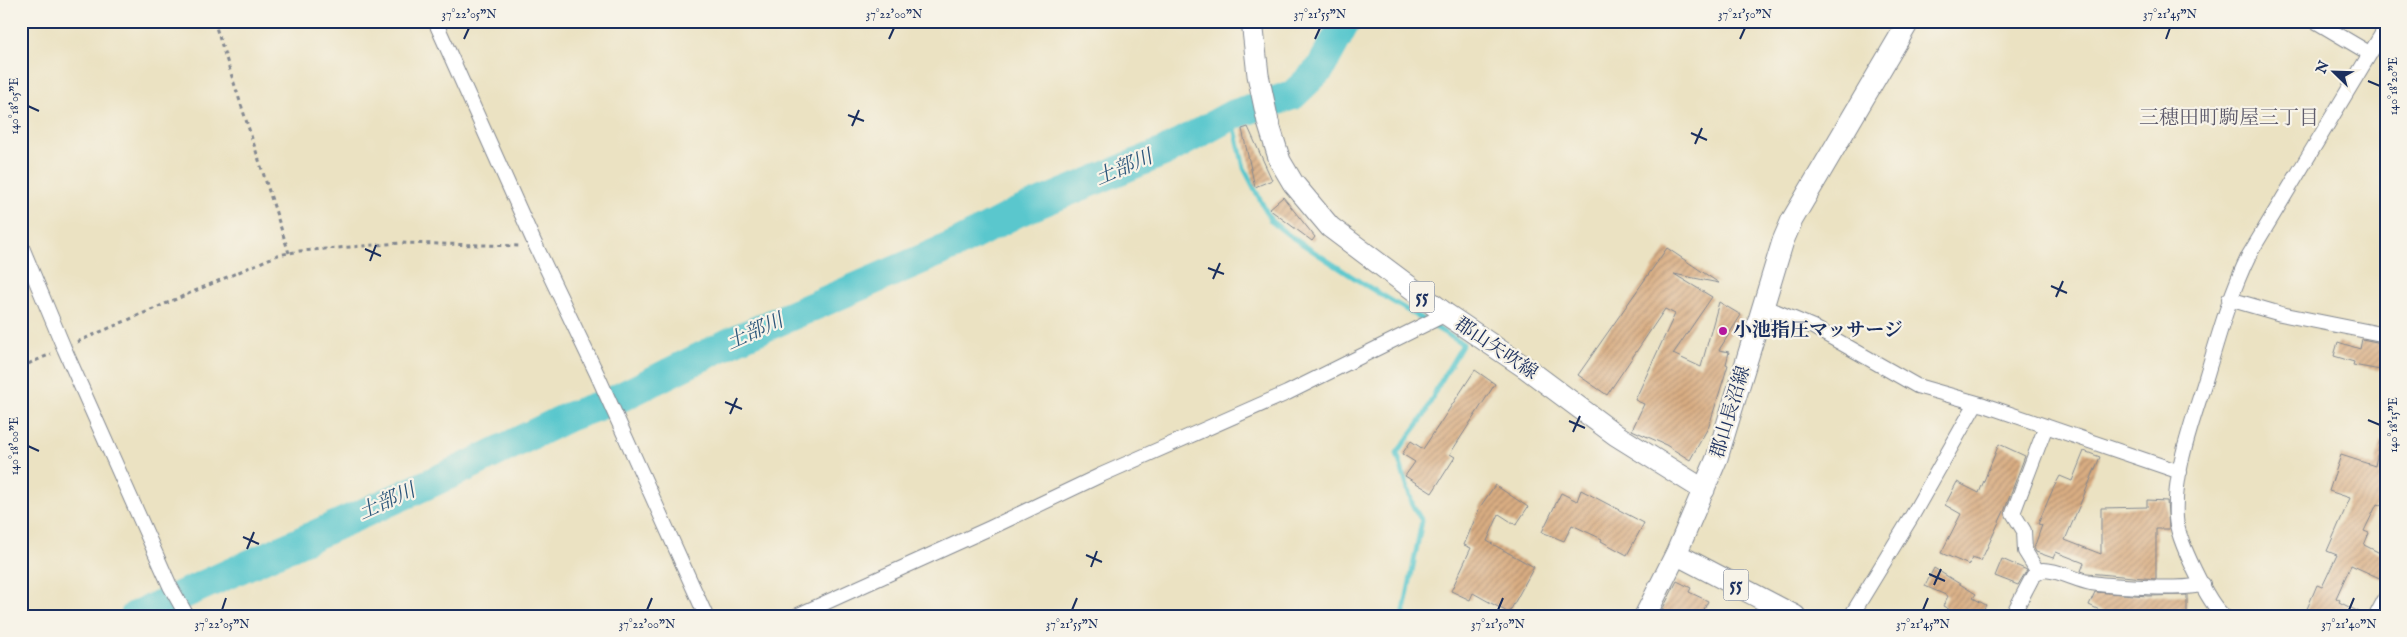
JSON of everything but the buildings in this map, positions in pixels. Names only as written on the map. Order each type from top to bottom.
[{"type":"main road","name":"郡山矢吹線","points":[[1252,21],[1258,74],[1268,122],[1280,161],[1293,183],[1330,227],[1446,314],[1526,368],[1616,435],[1704,490]]},
{"type":"main road","name":"郡山長沼線","points":[[1645,616],[1676,554],[1717,458],[1783,241],[1792,220],[1909,21]]},
{"type":"main road","name":"55","points":[[1676,554],[1796,616]]},
{"type":"street","points":[[435,21],[706,616]]},
{"type":"street","points":[[2315,21],[2369,53]]},
{"type":"street","points":[[2224,616],[2210,610],[2203,584],[2178,531],[2176,517],[2180,472],[2229,299],[2249,256],[2386,27]]},
{"type":"street","points":[[21,245],[64,348],[170,586],[187,616]]},
{"type":"street","points":[[2229,299],[2281,314],[2386,335]]},
{"type":"street","points":[[1763,306],[1813,327],[1917,386],[1976,403],[2180,472]]},
{"type":"street","points":[[796,616],[1102,475],[1287,393],[1446,314]]},
{"type":"street","points":[[1851,616],[1912,516],[1976,403]]},
{"type":"street","points":[[2038,572],[2025,551],[2024,531],[2013,513],[2046,426]]},
{"type":"street","points":[[2012,616],[2033,576],[2038,572],[2047,570],[2091,582],[2109,584],[2187,587],[2203,584]]},
{"type":"street","points":[[2376,616],[2386,597]]},
{"type":"path","points":[[214,21],[289,253]]},
{"type":"path","points":[[21,367],[239,270],[278,255],[400,243],[516,247],[535,244]]},
{"type":"waterway","name":"土部川","points":[[135,616],[466,467],[568,417],[617,399],[735,340],[957,244],[1016,213],[1166,151],[1232,115],[1293,95],[1320,69],[1346,21]]},
{"type":"waterway","points":[[1232,115],[1244,168],[1271,221],[1290,236],[1362,283],[1463,344],[1437,388],[1424,416],[1397,453],[1413,506],[1422,521],[1403,616]]},
{"type":"place","name":"小池指圧マッサージ","points":[[1723,331]]},
{"type":"district","name":"三穂田町駒屋三丁目","points":[[2229,118]]}]
